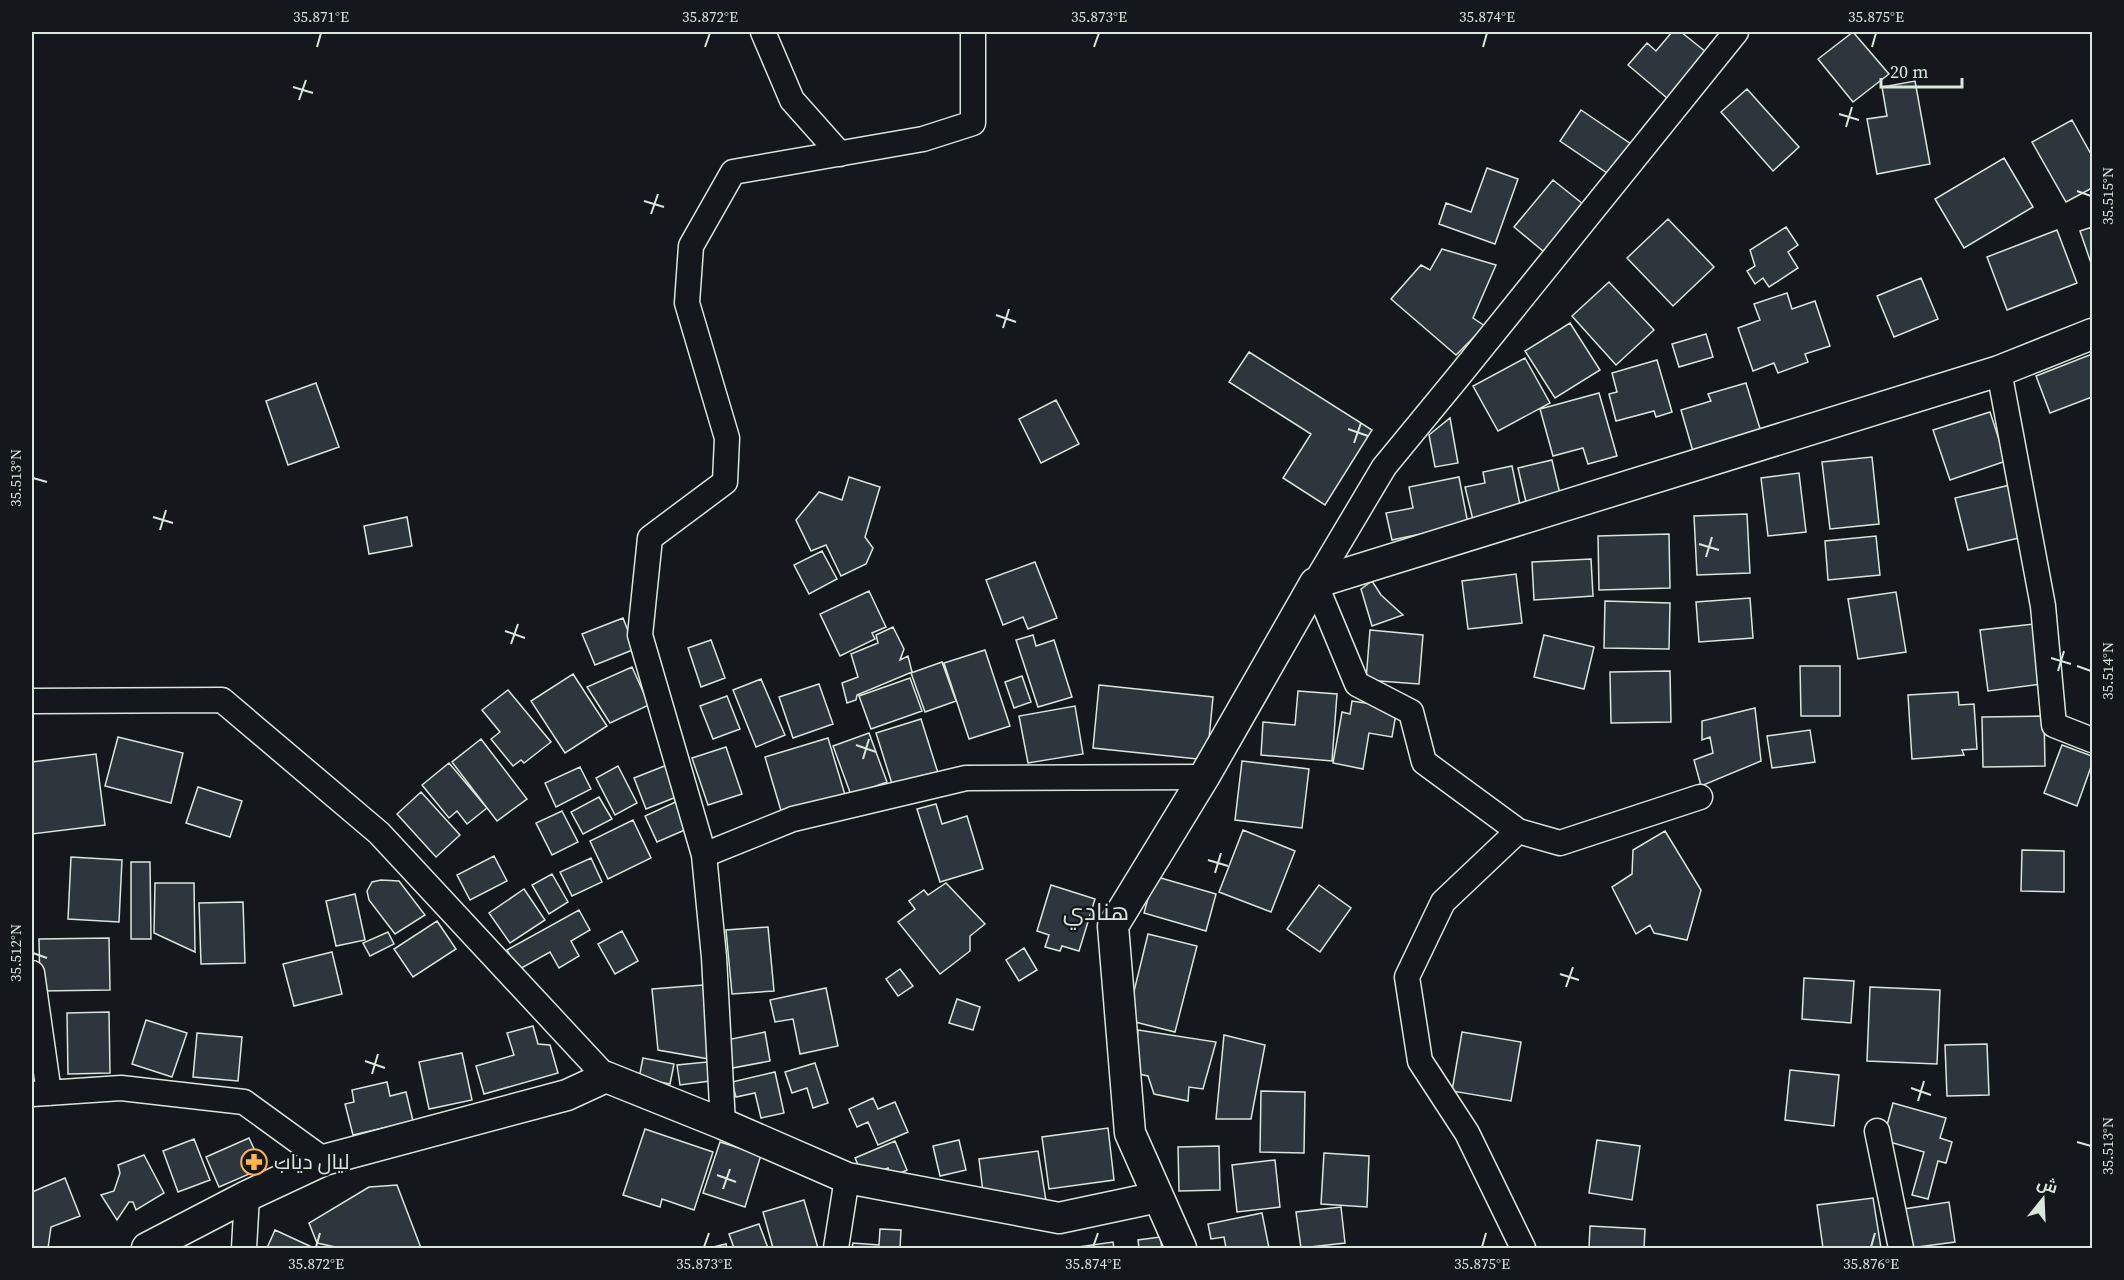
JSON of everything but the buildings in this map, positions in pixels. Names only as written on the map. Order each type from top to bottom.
[{"type":"street","points":[[763,32],[792,100],[840,154]]},
{"type":"street","points":[[723,1124],[714,957],[704,855],[640,635],[650,537],[725,482],[727,438],[687,303],[691,246],[733,172],[923,140],[973,123],[974,32]]},
{"type":"street","points":[[1181,1248],[1130,1133],[1113,926],[1204,777],[1384,467],[1736,32]]},
{"type":"street","points":[[1315,583],[1999,371],[2092,334]]},
{"type":"street","points":[[1999,371],[2043,606],[2054,725],[2092,740]]},
{"type":"street","points":[[1315,583],[1357,684],[1411,712],[1424,762],[1518,831],[1560,843],[1700,797]]},
{"type":"street","points":[[32,701],[222,700],[379,833],[606,1077],[848,1178],[1059,1218],[1158,1197]]},
{"type":"street","points":[[704,855],[792,819],[966,778],[1204,777]]},
{"type":"street","points":[[1518,831],[1443,902],[1407,977],[1420,1061],[1467,1133],[1523,1248]]},
{"type":"street","points":[[32,973],[40,1094],[121,1088],[244,1102],[324,1160]]},
{"type":"street","points":[[147,1248],[247,1196],[324,1160],[567,1095],[606,1077]]},
{"type":"street","points":[[1876,1131],[1901,1248]]},
{"type":"street","points":[[836,1248],[848,1178]]},
{"type":"street","points":[[244,1248],[247,1196]]},
{"type":"place","name":"ليال دياب","points":[[254,1162]]},
{"type":"district","name":"هنادي","points":[[1096,912]]}]
